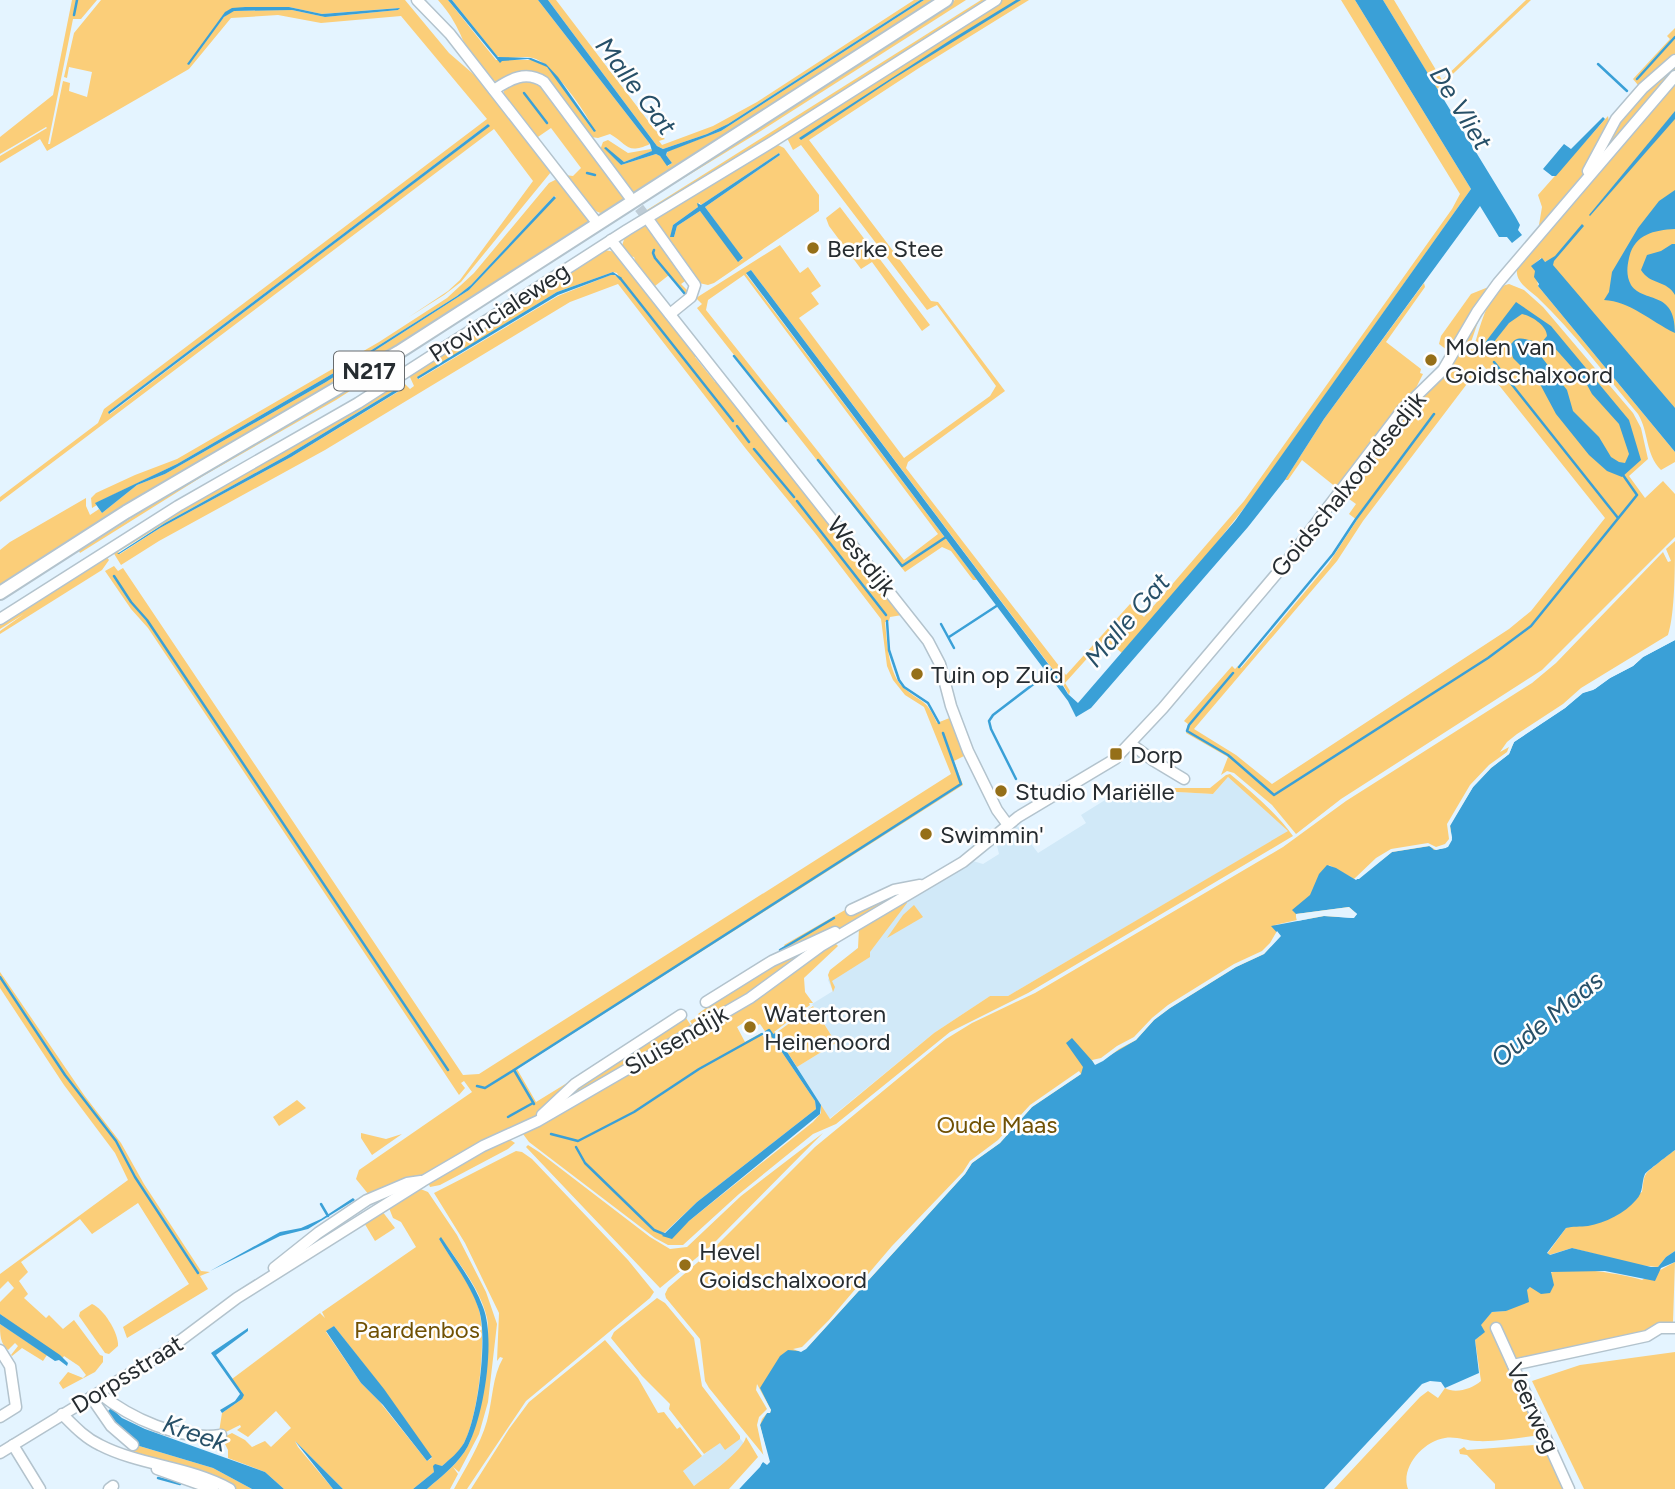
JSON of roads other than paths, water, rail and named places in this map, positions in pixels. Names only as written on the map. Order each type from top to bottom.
[{"type":"main road","name":"Provincialeweg","points":[[0,593],[126,512],[389,358],[946,0]]},
{"type":"main road","name":"Provincialeweg","points":[[0,599],[154,497]]},
{"type":"street","points":[[417,0],[443,26],[598,224]]},
{"type":"street","name":"Provincialeweg","points":[[0,619],[169,512],[364,399],[611,240],[996,0]]},
{"type":"street","name":"Goidschalxoordsedijk","points":[[1583,185],[1616,119],[1646,85],[1675,60]]},
{"type":"street","points":[[494,90],[520,76],[535,77],[544,82],[629,196]]},
{"type":"street","name":"Goidschalxoordsedijk","points":[[1008,825],[1115,759],[1131,744],[1288,560],[1402,410],[1443,370],[1493,289],[1675,76]]},
{"type":"street","points":[[650,222],[695,285],[691,297],[670,314]]},
{"type":"street","name":"Westdijk","points":[[611,240],[928,641],[940,664],[951,706],[971,757],[999,814],[1008,825]]},
{"type":"street","points":[[1131,744],[1184,779]]},
{"type":"street","name":"Sluisendijk","points":[[384,1205],[483,1146],[538,1121],[750,998],[803,958],[975,853],[1008,825]]},
{"type":"street","name":"Sluisendijk","points":[[851,910],[894,890],[911,885],[924,885]]},
{"type":"street","name":"Sluisendijk","points":[[706,1002],[776,959],[825,935],[845,931]]},
{"type":"street","name":"Sluisendijk","points":[[538,1121],[546,1109],[570,1088],[681,1015]]},
{"type":"street","name":"Dorpsstraat","points":[[0,1451],[62,1414],[99,1396],[166,1352],[250,1289],[310,1239],[363,1202],[407,1182],[423,1181]]},
{"type":"street","name":"Dorpsstraat","points":[[250,1289],[384,1205]]},
{"type":"street","name":"Veerweg","points":[[1496,1328],[1569,1489]]},
{"type":"street","points":[[1513,1365],[1647,1336],[1660,1328],[1675,1328]]},
{"type":"street","points":[[0,1350],[10,1366],[16,1407],[0,1417]]},
{"type":"street","points":[[213,1489],[146,1466],[97,1408],[99,1396],[130,1414],[160,1426],[200,1436],[221,1435]]},
{"type":"street","points":[[62,1414],[93,1441],[130,1450],[230,1489]]},
{"type":"street","points":[[13,1445],[40,1489]]},
{"type":"water","points":[[448,0],[452,0],[498,57],[531,58],[546,64],[596,131],[594,132],[547,67],[528,59],[500,63]]},
{"type":"water","points":[[538,0],[548,0],[657,146],[663,149],[728,124],[920,0],[924,0],[721,131],[667,152],[666,155],[672,163],[667,166],[656,154],[621,165],[604,148],[624,162],[652,151],[650,144]]},
{"type":"water","points":[[1016,0],[1021,0],[801,140],[799,138],[952,39]]},
{"type":"water","points":[[1355,0],[1383,0],[1515,216],[1522,235],[1512,243],[1507,237],[1499,237],[1480,206],[1324,419],[1285,480],[1248,527],[1091,708],[1076,717],[1068,701],[746,273],[751,270],[1055,673],[1068,694],[1078,703],[1235,521],[1471,189]]},
{"type":"water","points":[[289,7],[322,14],[400,8],[325,17],[292,10],[234,11],[224,17],[189,65],[187,64],[225,12],[232,8]]},
{"type":"water","points":[[1675,111],[1675,119],[1590,216],[1589,215]]},
{"type":"water","points":[[1603,117],[1605,119],[1556,176],[1543,169],[1564,144],[1571,149]]},
{"type":"water","points":[[488,124],[490,126],[109,414],[108,412]]},
{"type":"water","points":[[779,153],[780,155],[705,207],[743,258],[738,262],[700,211],[677,226],[674,237],[670,237],[673,225],[698,207],[697,203],[701,205]]},
{"type":"water","points":[[1675,190],[1675,229],[1652,233],[1640,239],[1632,250],[1627,272],[1631,285],[1637,291],[1665,303],[1674,319],[1675,333],[1623,304],[1604,300],[1609,292],[1612,272],[1638,228],[1659,201]]},
{"type":"water","points":[[554,196],[556,198],[469,290],[326,382],[165,474],[137,485],[102,513],[95,503],[177,464],[351,363],[457,296],[471,285]]},
{"type":"water","points":[[1582,224],[1584,226],[1553,265],[1675,408],[1675,452],[1538,286],[1534,277],[1535,271],[1531,266],[1542,258],[1545,262],[1555,256]]},
{"type":"water","points":[[1675,244],[1675,295],[1668,287],[1649,278],[1641,270],[1647,255]]},
{"type":"water","points":[[613,272],[622,278],[620,280],[611,275],[558,295],[418,379],[417,377],[557,292]]},
{"type":"water","points":[[1516,302],[1551,326],[1629,420],[1641,460],[1622,477],[1607,471],[1589,455],[1556,414],[1541,386],[1513,358],[1510,346],[1517,339],[1542,342],[1547,336],[1538,322],[1522,314],[1509,323],[1490,347],[1484,344]],"holes":[[[1552,345],[1586,383],[1592,394],[1619,424],[1629,454],[1625,463],[1611,457],[1599,437],[1573,411],[1567,390],[1540,355],[1545,348]]]},
{"type":"water","points":[[400,387],[402,389],[291,457],[117,554],[165,523],[286,456]]},
{"type":"water","name":"Oude Maas","points":[[1675,640],[1675,1150],[1645,1174],[1640,1194],[1626,1209],[1601,1223],[1566,1228],[1547,1253],[1550,1255],[1572,1248],[1658,1267],[1675,1251],[1675,1262],[1661,1268],[1655,1281],[1605,1271],[1551,1272],[1554,1285],[1550,1293],[1541,1294],[1530,1287],[1527,1290],[1529,1302],[1506,1311],[1492,1312],[1481,1325],[1485,1332],[1475,1340],[1479,1373],[1445,1388],[1441,1382],[1430,1381],[1422,1384],[1324,1489],[739,1489],[763,1461],[769,1462],[760,1425],[771,1410],[760,1388],[780,1356],[788,1350],[806,1349],[965,1174],[972,1163],[1000,1143],[1032,1107],[1081,1074],[1083,1067],[1066,1043],[1072,1038],[1095,1064],[1136,1040],[1154,1020],[1170,1008],[1236,967],[1264,954],[1280,936],[1271,926],[1324,916],[1354,918],[1357,914],[1349,907],[1296,914],[1292,910],[1310,895],[1319,874],[1327,865],[1356,880],[1392,852],[1430,846],[1434,850],[1446,848],[1452,838],[1450,825],[1473,787],[1509,754],[1514,742],[1583,693],[1593,690],[1643,657]]},
{"type":"water","points":[[775,1033],[821,1105],[820,1114],[689,1221],[672,1239],[662,1236],[697,1202],[816,1109],[815,1101],[771,1036]]},
{"type":"water","points":[[353,1198],[355,1200],[308,1229],[280,1236],[210,1271],[280,1232],[301,1228],[321,1219]]},
{"type":"water","points":[[441,1237],[470,1280],[483,1307],[488,1338],[486,1377],[479,1416],[468,1446],[450,1469],[427,1489],[413,1489],[434,1472],[435,1464],[442,1466],[464,1443],[474,1415],[480,1377],[482,1323],[479,1310],[466,1282],[439,1239]]},
{"type":"water","points":[[0,1314],[60,1355],[68,1363],[67,1366],[59,1360],[55,1361],[0,1324]]},
{"type":"water","points":[[334,1326],[384,1389],[432,1457],[427,1461],[383,1405],[361,1383],[326,1331]]},
{"type":"water","points":[[248,1328],[248,1331],[216,1355],[244,1395],[222,1413],[220,1410],[235,1401],[240,1394],[211,1353]]},
{"type":"water","points":[[111,1408],[122,1418],[145,1429],[265,1472],[284,1489],[252,1489],[213,1468],[136,1445],[106,1413]]},
{"type":"water","points":[[295,1441],[343,1489],[333,1489]]},
{"type":"waterway","points":[[74,15],[77,0]]},
{"type":"waterway","points":[[1637,79],[1675,37]]},
{"type":"waterway","points":[[1598,64],[1627,91]]},
{"type":"waterway","points":[[524,93],[547,123]]},
{"type":"waterway","points":[[587,173],[595,175]]},
{"type":"waterway","points":[[654,250],[655,258],[685,294]]},
{"type":"waterway","points":[[620,278],[733,421]]},
{"type":"waterway","points":[[734,356],[786,421]]},
{"type":"waterway","points":[[1494,362],[1618,518]]},
{"type":"waterway","points":[[1239,667],[1333,554],[1434,414]]},
{"type":"waterway","points":[[737,426],[749,442]]},
{"type":"waterway","points":[[754,449],[794,497]]},
{"type":"waterway","points":[[818,460],[902,566],[946,537]]},
{"type":"waterway","points":[[1233,673],[1189,725],[1187,731],[1228,755],[1274,795],[1488,658],[1531,626],[1637,495],[1623,475]]},
{"type":"waterway","points":[[797,501],[886,615]]},
{"type":"waterway","points":[[114,576],[147,620],[448,1070]]},
{"type":"waterway","points":[[949,637],[998,605]]},
{"type":"waterway","points":[[887,621],[889,650],[899,680],[904,687],[928,703],[939,723]]},
{"type":"waterway","points":[[941,624],[954,648]]},
{"type":"waterway","points":[[1016,779],[989,721],[993,715],[1048,673]]},
{"type":"waterway","points":[[514,1070],[961,784],[943,733]]},
{"type":"waterway","points":[[780,950],[834,918]]},
{"type":"waterway","points":[[0,977],[65,1075],[116,1141],[135,1177],[198,1273]]},
{"type":"waterway","points":[[766,1032],[769,1030],[774,1037]]},
{"type":"waterway","points":[[551,1134],[578,1141],[634,1112],[699,1069],[762,1034]]},
{"type":"waterway","points":[[477,1086],[485,1088],[514,1070],[534,1104]]},
{"type":"waterway","points":[[508,1117],[533,1103]]},
{"type":"waterway","points":[[576,1147],[585,1163],[654,1230],[666,1235]]},
{"type":"waterway","points":[[321,1204],[328,1216]]},
{"type":"waterway","points":[[158,1478],[180,1484]]},
{"type":"tunnel","points":[[630,196],[650,222]]},
{"type":"place","name":"Berke Stee","points":[[813,248]]},
{"type":"place","name":"Molen van Goidschalxoord","points":[[1431,360]]},
{"type":"place","name":"Tuin op Zuid","points":[[917,674]]},
{"type":"place","name":"Dorp","points":[[1116,754]]},
{"type":"place","name":"Studio Mariëlle","points":[[1001,791]]},
{"type":"place","name":"Swimmin'","points":[[926,834]]},
{"type":"place","name":"Watertoren Heinenoord","points":[[750,1027]]},
{"type":"place","name":"Hevel Goidschalxoord","points":[[685,1265]]},
{"type":"water label","name":"Malle Gat","points":[[636,86]]},
{"type":"water label","name":"De Vliet","points":[[1461,108]]},
{"type":"water label","name":"Malle Gat","points":[[1127,620]]},
{"type":"water label","name":"Kreek","points":[[195,1433]]},
{"type":"park label","name":"Paardenbos","points":[[417,1329]]}]
